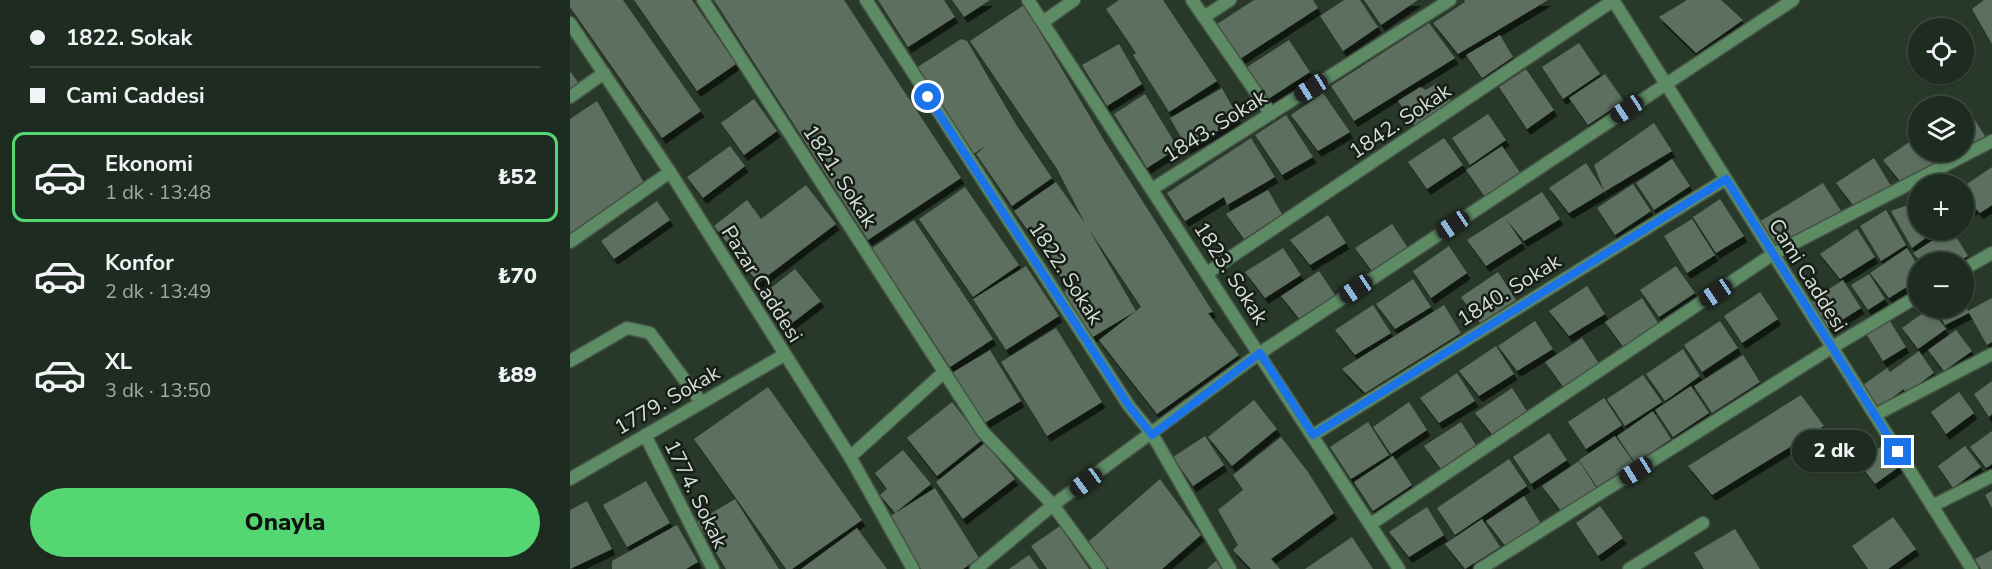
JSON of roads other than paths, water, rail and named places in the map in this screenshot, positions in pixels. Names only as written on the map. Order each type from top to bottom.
[{"type":"street","name":"1821. Sokak","points":[[703,0],[983,432],[1053,505],[1100,569]]},
{"type":"street","name":"1822. Sokak","points":[[866,0],[1129,406],[1152,435],[1230,569]]},
{"type":"street","name":"1823. Sokak","points":[[1028,0],[1400,569]]},
{"type":"street","points":[[1043,22],[1074,0]]},
{"type":"street","points":[[1192,0],[1271,114]]},
{"type":"street","points":[[1204,16],[1230,0]]},
{"type":"street","name":"1843. Sokak","points":[[1152,189],[1450,0]]},
{"type":"street","name":"Cami Caddesi","points":[[1614,0],[1972,569]]},
{"type":"street","name":"1842. Sokak","points":[[1207,273],[1614,0]]},
{"type":"street","points":[[976,569],[991,564],[1053,505],[1152,435],[1260,353],[1792,0]]},
{"type":"street","name":"Pazar Caddesi","points":[[570,23],[670,172],[850,457],[913,569]]},
{"type":"street","points":[[570,97],[604,73]]},
{"type":"street","points":[[1371,524],[1773,254],[1992,141]]},
{"type":"street","points":[[570,242],[670,172]]},
{"type":"street","name":"1840. Sokak","points":[[1313,435],[1726,179]]},
{"type":"street","points":[[1974,264],[1992,253]]},
{"type":"street","points":[[1480,569],[1908,302]]},
{"type":"street","points":[[570,361],[627,328],[650,333],[702,402]]},
{"type":"street","points":[[1875,416],[1992,354]]},
{"type":"street","name":"1779. Sokak","points":[[570,479],[784,355]]},
{"type":"street","points":[[850,457],[943,373]]},
{"type":"street","name":"1774. Sokak","points":[[645,435],[708,567]]},
{"type":"street","points":[[1932,506],[1992,476]]},
{"type":"street","points":[[1629,569],[1703,523]]}]
